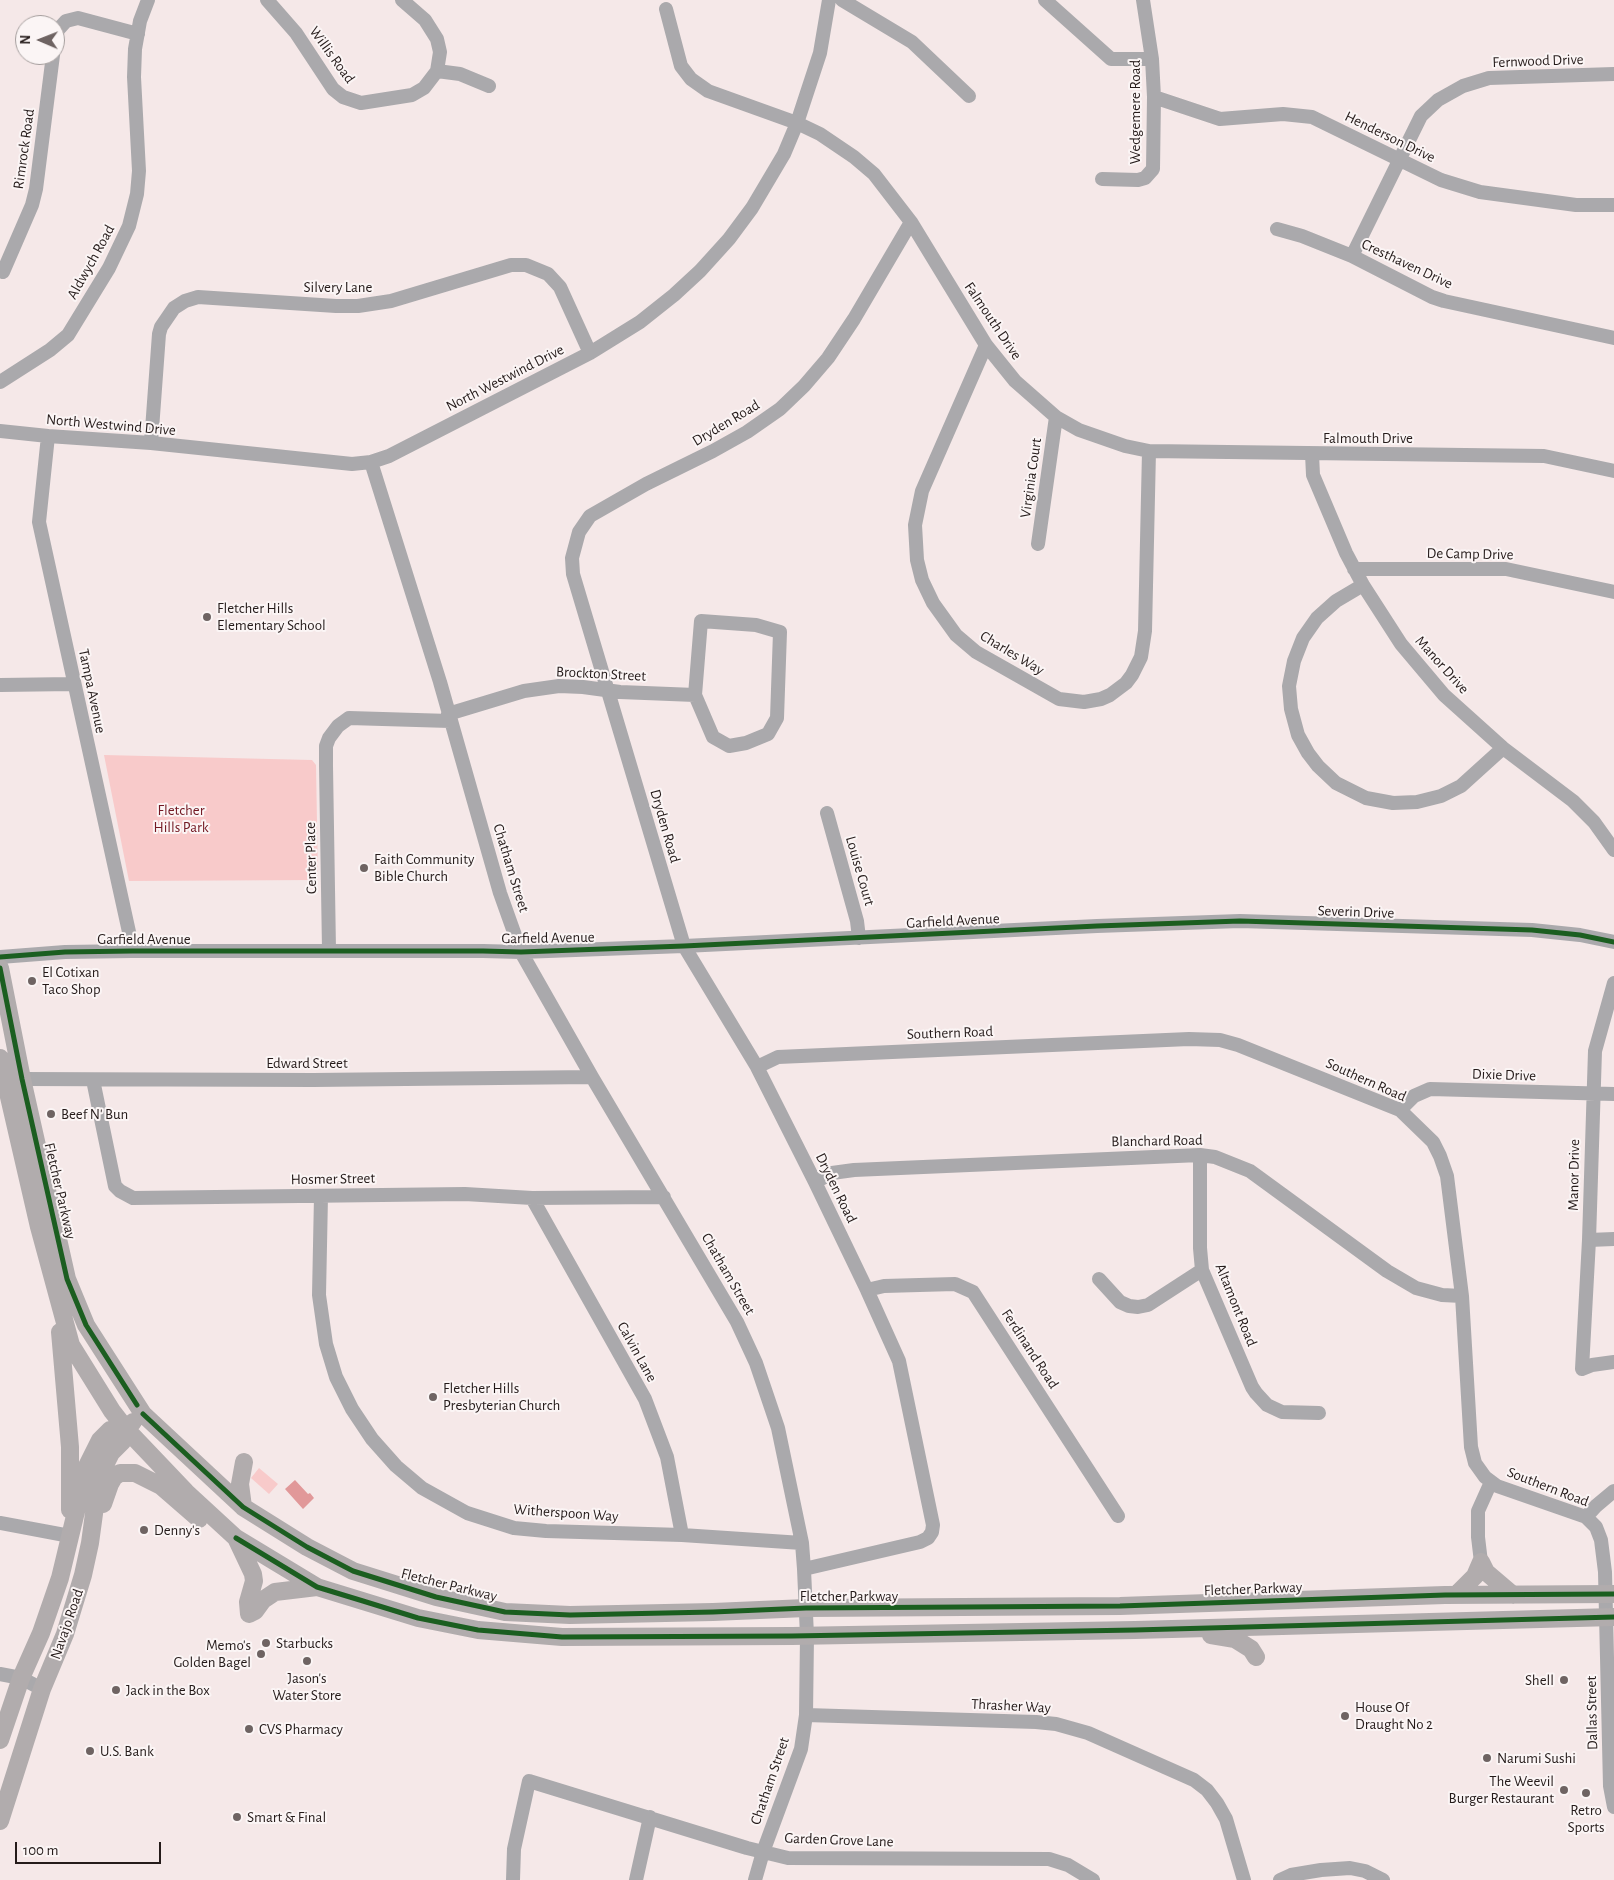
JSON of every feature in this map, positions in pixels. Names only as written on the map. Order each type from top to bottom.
[{"type":"main road","name":"Fletcher Parkway","points":[[0,968],[22,1079],[67,1279],[86,1325],[143,1414],[243,1507],[307,1547],[353,1571],[436,1597],[505,1612],[570,1615],[806,1608],[1120,1606],[1456,1595],[1610,1594]]},
{"type":"main road","points":[[0,1044],[4,1049],[10,1074],[22,1079]]},
{"type":"main road","name":"Fletcher Parkway","points":[[0,1058],[54,1284],[72,1345],[112,1411],[126,1429],[186,1492],[236,1538],[318,1587],[418,1618],[478,1630],[562,1637],[807,1636],[1610,1617]]},
{"type":"main road","points":[[54,1284],[68,1412],[70,1536]]},
{"type":"main road","name":"Navajo Road","points":[[0,1821],[42,1689],[65,1634],[83,1575],[90,1543],[99,1477],[111,1453],[122,1442],[126,1429],[143,1414]]},
{"type":"main road","name":"Navajo Road","points":[[0,1740],[21,1678],[41,1633],[60,1578],[87,1466],[100,1440],[110,1430],[126,1429]]},
{"type":"main road","points":[[243,1507],[240,1484],[244,1462]]},
{"type":"main road","points":[[90,1543],[110,1484],[114,1477],[128,1472],[141,1475],[161,1486],[201,1520],[236,1538],[254,1581],[248,1602],[249,1614],[255,1611],[263,1600],[275,1592],[318,1587]]},
{"type":"main road","points":[[1481,1562],[1486,1572],[1512,1595]]},
{"type":"main road","points":[[1456,1595],[1475,1576],[1481,1562]]},
{"type":"main road","points":[[1181,1628],[1235,1639],[1251,1648],[1256,1657]]},
{"type":"street","name":"Aldwych Road","points":[[0,382],[50,350],[68,334],[109,268],[129,226],[137,194],[139,172],[134,76],[135,49],[148,0]]},
{"type":"street","name":"Willis Road","points":[[267,0],[296,33],[333,89],[349,100],[367,102],[412,95],[424,88],[437,71]]},
{"type":"street","points":[[402,0],[425,20],[434,33],[440,52],[437,71],[460,74],[489,86]]},
{"type":"street","name":"North Westwind Drive","points":[[0,431],[151,443],[352,464],[371,462],[389,456],[590,353],[640,322],[700,271],[752,208],[784,154],[797,123],[820,53],[829,0]]},
{"type":"street","points":[[842,0],[912,42],[970,96]]},
{"type":"street","points":[[1045,0],[1111,60],[1152,59]]},
{"type":"street","name":"Wedgemere Road","points":[[1102,179],[1138,180],[1144,178],[1153,169],[1154,97],[1152,59],[1143,0]]},
{"type":"street","name":"Falmouth Drive","points":[[666,9],[681,66],[691,79],[708,91],[797,123],[820,134],[854,157],[874,174],[911,222],[986,345],[1015,381],[1056,417],[1079,430],[1125,446],[1149,451],[1544,456],[1614,471]]},
{"type":"street","points":[[65,22],[78,18],[138,34]]},
{"type":"street","name":"Rimrock Road","points":[[4,272],[32,205],[36,189],[52,65]]},
{"type":"street","name":"Fernwood Drive","points":[[1352,256],[1421,116],[1438,100],[1463,86],[1495,77],[1614,74]]},
{"type":"street","name":"Henderson Drive","points":[[1154,97],[1220,119],[1283,114],[1312,118],[1399,158],[1441,180],[1480,192],[1576,205],[1614,205]]},
{"type":"street","name":"Dryden Road","points":[[804,1569],[920,1542],[930,1535],[933,1525],[901,1370],[890,1340],[816,1182],[757,1067],[684,946],[573,574],[573,551],[584,524],[590,516],[646,484],[747,432],[780,409],[804,386],[828,358],[911,222]]},
{"type":"street","name":"Cresthaven Drive","points":[[1277,229],[1302,236],[1352,256],[1432,297],[1444,301],[1614,338]]},
{"type":"street","name":"Silvery Lane","points":[[151,443],[161,327],[174,308],[185,301],[198,297],[358,306],[390,301],[511,265],[526,265],[548,274],[560,287],[590,353]]},
{"type":"street","name":"Charles Way","points":[[986,345],[922,491],[915,525],[917,560],[922,580],[930,598],[937,611],[956,635],[976,652],[1059,699],[1084,702],[1101,699],[1126,683],[1141,657],[1145,631],[1144,592],[1149,451]]},
{"type":"street","name":"Virginia Court","points":[[1038,544],[1056,417]]},
{"type":"street","name":"Tampa Avenue","points":[[48,436],[39,522],[132,951]]},
{"type":"street","name":"Manor Drive","points":[[1312,454],[1313,476],[1336,531],[1363,585],[1401,644],[1444,695],[1503,748],[1573,801],[1594,822],[1614,850]]},
{"type":"street","name":"Chatham Street","points":[[371,462],[500,893],[521,952],[592,1077],[737,1322],[756,1363],[778,1428],[802,1543],[807,1636],[806,1715],[801,1749],[763,1852],[755,1880]]},
{"type":"street","name":"De Camp Drive","points":[[1354,569],[1506,569],[1614,592]]},
{"type":"street","points":[[1363,585],[1336,601],[1317,618],[1303,638],[1294,661],[1290,686],[1292,716],[1303,746],[1318,766],[1336,783],[1358,795],[1381,802],[1411,803],[1441,796],[1461,786],[1503,748]]},
{"type":"street","points":[[701,621],[756,625],[780,632],[777,718],[768,734],[746,743],[729,746],[713,737],[695,695],[701,621]]},
{"type":"street","points":[[0,686],[73,684]]},
{"type":"street","name":"Brockton Street","points":[[326,766],[326,746],[329,738],[338,726],[349,718],[449,718],[524,691],[548,687],[571,686],[608,691],[695,695]]},
{"type":"street","name":"Center Place","points":[[326,766],[329,950]]},
{"type":"street","name":"Louise Court","points":[[827,813],[858,921],[859,938]]},
{"type":"street","name":"Severin Drive","points":[[1097,926],[1240,921],[1532,930],[1580,935],[1614,942]]},
{"type":"street","name":"Garfield Avenue","points":[[0,957],[64,952],[132,951],[329,950],[521,952],[1097,926]]},
{"type":"street","name":"Manor Drive","points":[[1614,983],[1595,1051],[1592,1094],[1589,1240],[1582,1369],[1592,1365],[1614,1362]]},
{"type":"street","name":"Southern Road","points":[[757,1067],[778,1057],[1189,1039],[1220,1040],[1238,1045],[1400,1110],[1433,1142],[1445,1168],[1462,1296],[1471,1447],[1475,1463],[1485,1477],[1503,1489],[1574,1512],[1586,1518],[1596,1527],[1602,1540],[1610,1594],[1610,1617]]},
{"type":"street","name":"Edward Street","points":[[22,1079],[592,1077]]},
{"type":"street","name":"Hosmer Street","points":[[93,1080],[115,1186],[133,1198],[465,1194],[532,1198],[664,1196]]},
{"type":"street","name":"Dixie Drive","points":[[1400,1110],[1414,1096],[1430,1089],[1614,1094]]},
{"type":"street","name":"Blanchard Road","points":[[816,1182],[832,1173],[854,1170],[1200,1154],[1215,1157],[1250,1171],[1387,1271],[1416,1288],[1442,1295],[1462,1296]]},
{"type":"street","name":"Altamont Road","points":[[1200,1154],[1200,1248],[1202,1270],[1256,1393],[1267,1405],[1282,1412],[1319,1413]]},
{"type":"street","name":"Witherspoon Way","points":[[321,1196],[319,1295],[330,1360],[343,1393],[356,1417],[372,1439],[396,1466],[436,1497],[467,1513],[498,1524],[546,1531],[682,1535],[802,1543]]},
{"type":"street","name":"Calvin Lane","points":[[532,1198],[645,1399],[667,1456],[682,1535]]},
{"type":"street","points":[[1589,1240],[1614,1239]]},
{"type":"street","points":[[1099,1279],[1120,1302],[1138,1307],[1148,1305],[1202,1270]]},
{"type":"street","name":"Ferdinand Road","points":[[867,1290],[884,1286],[955,1284],[973,1292],[1118,1516]]},
{"type":"street","points":[[1481,1562],[1478,1537],[1478,1511],[1491,1482]]},
{"type":"street","points":[[1586,1518],[1614,1490]]},
{"type":"street","points":[[0,1523],[70,1536]]},
{"type":"street","name":"Dallas Street","points":[[1610,1617],[1610,1786],[1614,1807]]},
{"type":"street","points":[[0,1674],[21,1678],[42,1689]]},
{"type":"street","name":"Thrasher Way","points":[[806,1715],[1036,1722],[1056,1724],[1088,1733],[1194,1780],[1212,1795],[1222,1810],[1244,1880]]},
{"type":"street","name":"Garden Grove Lane","points":[[513,1880],[514,1849],[529,1781],[747,1848],[788,1858],[1049,1859],[1068,1865],[1093,1880]]},
{"type":"street","points":[[636,1880],[650,1817]]},
{"type":"street","points":[[1280,1880],[1321,1870],[1350,1868],[1365,1871],[1384,1880]]},
{"type":"green space","name":"Fletcher Hills Park","points":[[104,755],[312,760],[316,765],[318,880],[129,881]]},
{"type":"green space","points":[[259,1468],[278,1484],[269,1494],[251,1478]]},
{"type":"shaded area","points":[[295,1480],[314,1498],[303,1509],[285,1489]]},
{"type":"cycle path","points":[[0,957],[65,952],[132,951],[521,952],[1240,921],[1532,930],[1580,935],[1614,942]]},
{"type":"cycle path","points":[[0,968],[22,1079],[67,1279],[86,1325],[137,1405]]},
{"type":"cycle path","points":[[143,1414],[243,1507],[307,1547],[353,1571],[436,1597],[505,1612],[570,1615],[806,1608],[1120,1606],[1445,1595],[1614,1594]]},
{"type":"cycle path","points":[[236,1538],[317,1587],[418,1618],[478,1630],[562,1637],[792,1636],[1135,1630],[1614,1617]]},
{"type":"place","name":"Fletcher Hills Elementary School","points":[[207,617]]},
{"type":"place","name":"Faith Community Bible Church","points":[[364,868]]},
{"type":"place","name":"El Cotixan Taco Shop","points":[[32,981]]},
{"type":"place","name":"Beef N' Bun","points":[[51,1114]]},
{"type":"place","name":"Fletcher Hills Presbyterian Church","points":[[433,1397]]},
{"type":"place","name":"Denny's","points":[[144,1530]]},
{"type":"place","name":"Starbucks","points":[[266,1643]]},
{"type":"place","name":"Memo's Golden Bagel","points":[[261,1654]]},
{"type":"place","name":"Jason's Water Store","points":[[307,1661]]},
{"type":"place","name":"Shell","points":[[1564,1680]]},
{"type":"place","name":"Jack in the Box","points":[[116,1690]]},
{"type":"place","name":"House Of Draught No 2","points":[[1345,1716]]},
{"type":"place","name":"CVS Pharmacy","points":[[249,1729]]},
{"type":"place","name":"U.S. Bank","points":[[90,1751]]},
{"type":"place","name":"Narumi Sushi","points":[[1487,1758]]},
{"type":"place","name":"The Weevil Burger Restaurant","points":[[1564,1790]]},
{"type":"place","name":"Retro Sports","points":[[1586,1793]]},
{"type":"place","name":"Smart & Final","points":[[237,1817]]}]
